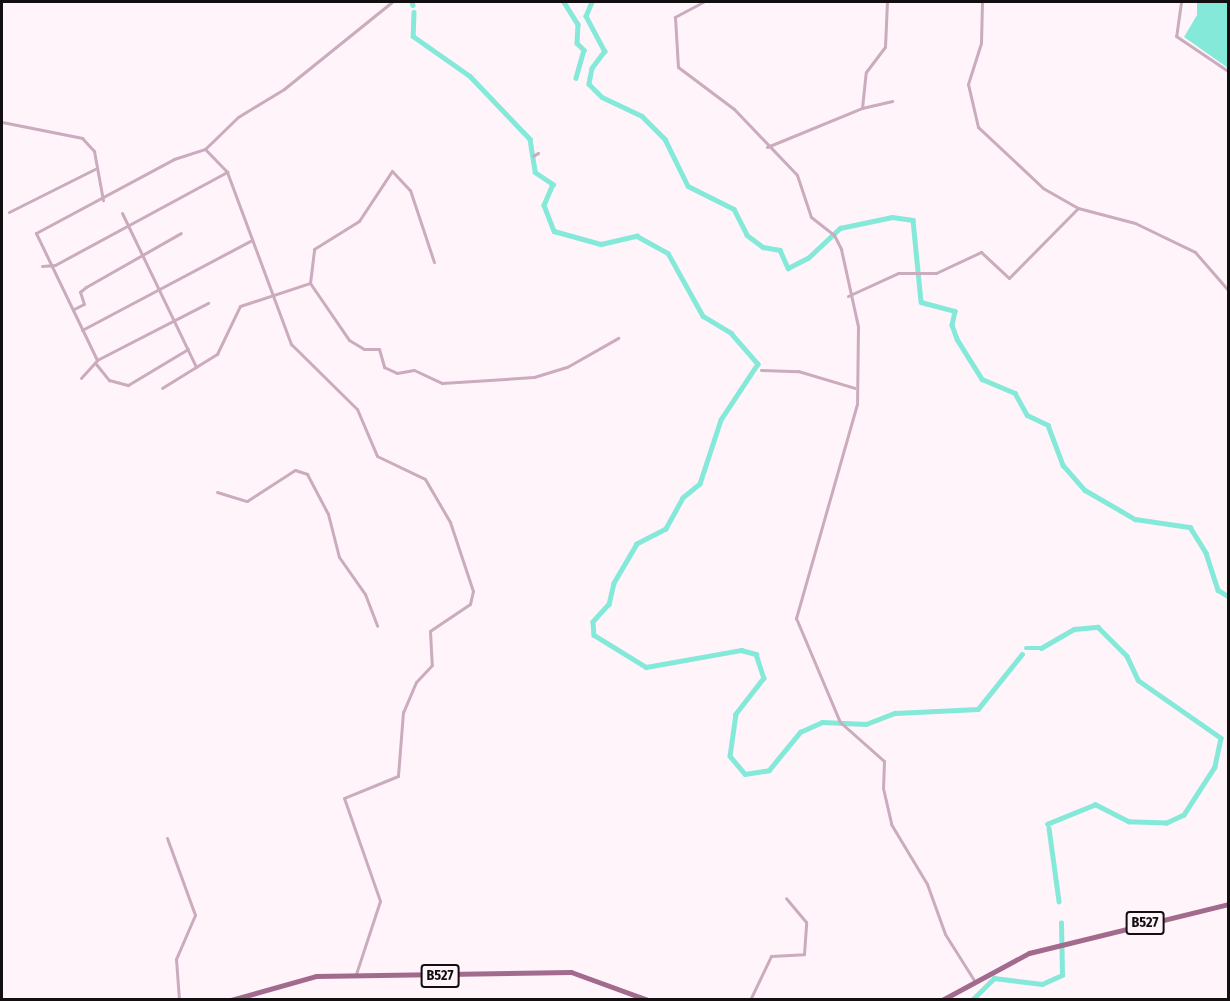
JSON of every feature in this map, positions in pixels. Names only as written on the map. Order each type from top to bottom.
[{"type":"main road","name":"B527","points":[[942,999],[1015,958],[1060,944],[1228,904]]},
{"type":"main road","name":"B527","points":[[231,999],[290,980],[356,974],[571,972],[648,999]]},
{"type":"street","points":[[188,349],[128,385],[109,380],[96,362],[74,309],[50,266],[36,233],[103,200],[174,159],[206,149],[238,117],[284,89],[392,2]]},
{"type":"street","points":[[703,2],[675,17],[678,67],[725,102],[768,147],[791,167],[810,217],[834,235],[861,349],[856,388],[857,404],[795,608],[843,725],[884,761],[883,788],[891,824],[927,884],[945,934],[974,981]]},
{"type":"street","points":[[862,108],[866,72],[885,47],[887,2]]},
{"type":"street","points":[[982,2],[981,44],[968,84],[978,127],[1043,188],[1078,208],[1135,223],[1195,252],[1228,290]]},
{"type":"street","points":[[1180,2],[1176,36],[1228,71]]},
{"type":"street","points":[[768,147],[862,108],[892,101]]},
{"type":"street","points":[[2,122],[73,133],[94,151],[95,169],[103,200]]},
{"type":"street","points":[[206,149],[227,172],[250,241],[291,344],[357,409],[377,456],[419,474],[432,488],[473,591],[462,612],[430,631],[432,665],[416,682],[403,712],[398,776],[344,798],[380,901],[356,974]]},
{"type":"street","points":[[9,212],[95,169]]},
{"type":"street","points":[[434,262],[410,190],[392,171],[358,221],[314,249],[310,283],[349,340],[364,349],[380,349],[384,367],[397,373],[414,370],[442,382],[534,377],[567,367],[618,338]]},
{"type":"street","points":[[42,266],[50,266],[227,172]]},
{"type":"street","points":[[848,296],[898,273],[923,274],[985,252],[1009,278],[1078,208]]},
{"type":"street","points":[[122,213],[196,367]]},
{"type":"street","points":[[74,309],[84,304],[81,290],[181,232]]},
{"type":"street","points":[[82,330],[250,241]]},
{"type":"street","points":[[162,388],[218,354],[240,306],[310,283]]},
{"type":"street","points":[[81,378],[96,362],[208,303]]},
{"type":"street","points":[[761,370],[798,371],[856,388]]},
{"type":"street","points":[[217,492],[247,501],[299,468],[307,474],[328,514],[339,557],[365,594],[377,626]]},
{"type":"street","points":[[167,838],[195,915],[176,959],[179,999]]},
{"type":"street","points":[[750,999],[771,956],[804,954],[806,922],[786,898]]},
{"type":"shaded area","points":[[1197,2],[1228,2],[1228,68],[1184,37],[1197,15]]},
{"type":"waterway","points":[[564,2],[578,24],[577,43],[584,50],[576,78]]},
{"type":"waterway","points":[[592,2],[586,16],[605,51],[592,68],[589,84],[602,97],[642,116],[665,139],[688,186],[734,209],[747,235],[763,247],[780,250],[788,268],[808,258],[840,228],[892,217],[913,220],[921,302],[955,311],[952,325],[957,339],[982,379],[1015,393],[1027,415],[1048,425],[1063,465],[1085,490],[1135,519],[1190,527],[1206,553],[1218,590],[1228,596]]},
{"type":"waterway","points":[[414,12],[413,36],[470,76],[530,139],[535,172],[553,184],[544,205],[554,231],[601,244],[637,236],[668,253],[703,316],[731,333],[758,364],[721,420],[700,484],[683,498],[666,529],[637,544],[614,583],[609,604],[593,622],[594,635],[646,667],[741,650],[756,654],[764,678],[736,714],[730,756],[745,774],[769,770],[800,732],[822,722],[866,724],[895,713],[978,709],[1022,654]]},
{"type":"waterway","points":[[1026,648],[1041,648],[1074,629],[1098,627],[1127,656],[1138,680],[1221,738],[1215,767],[1184,815],[1167,823],[1129,822],[1095,805],[1048,824]]},
{"type":"waterway","points":[[1049,828],[1059,901]]},
{"type":"waterway","points":[[972,1000],[994,978],[1042,984],[1062,975],[1061,923]]}]
